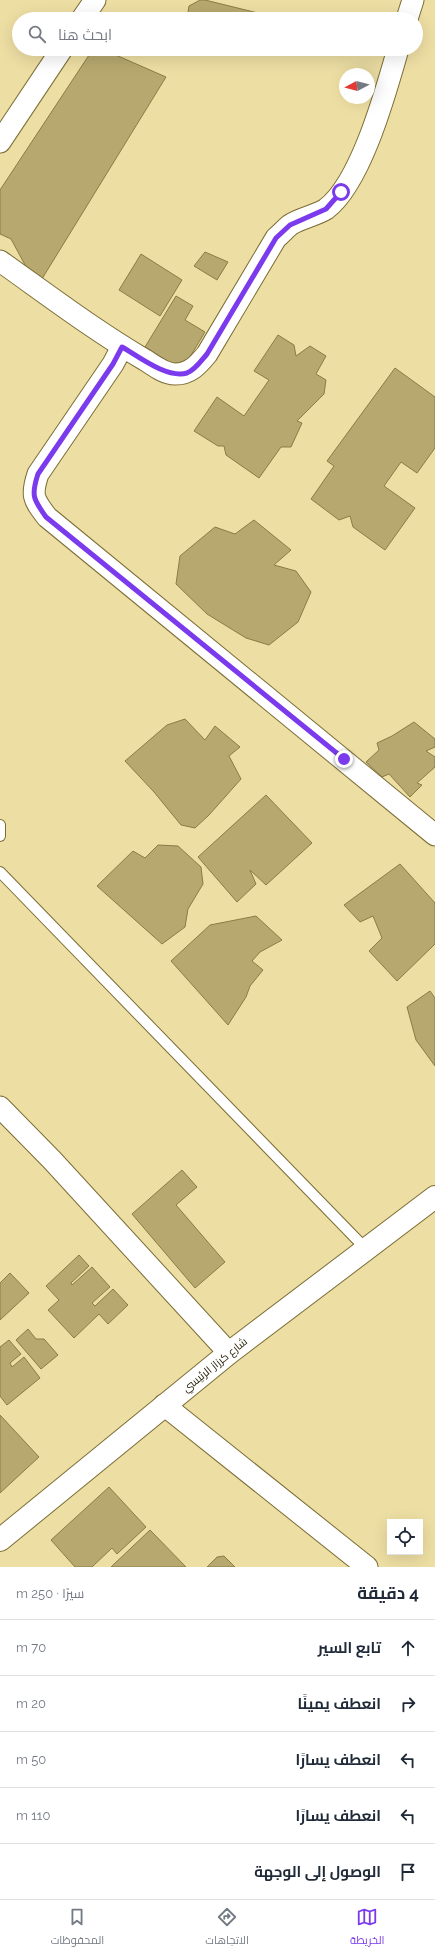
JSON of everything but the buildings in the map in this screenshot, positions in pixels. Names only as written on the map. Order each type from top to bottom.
[{"type":"street","points":[[87,12],[95,0]]},
{"type":"street","points":[[409,12],[413,0]]},
{"type":"street","points":[[0,142],[57,56]]},
{"type":"street","points":[[0,261],[122,347],[162,370],[173,374],[187,373],[197,366],[207,354],[276,238],[290,225],[326,209],[341,192],[355,170],[376,122],[396,56]]},
{"type":"street","points":[[122,347],[109,370],[38,474],[33,490],[37,504],[46,517],[435,835]]},
{"type":"street","points":[[0,1107],[57,1166],[229,1353]]},
{"type":"street","name":"شارع كرزاز الرئيسي","points":[[0,1540],[229,1353],[435,1197]]},
{"type":"street","points":[[164,1405],[367,1567]]},
{"type":"lane","points":[[0,825],[0,836]]},
{"type":"lane","points":[[0,872],[366,1249]]},
{"type":"route","points":[[341,192],[326,209],[290,225],[276,238],[207,354],[197,366],[187,373],[173,374],[162,370],[122,347],[113,364],[38,474],[33,490],[37,504],[46,517],[344,759]]}]
